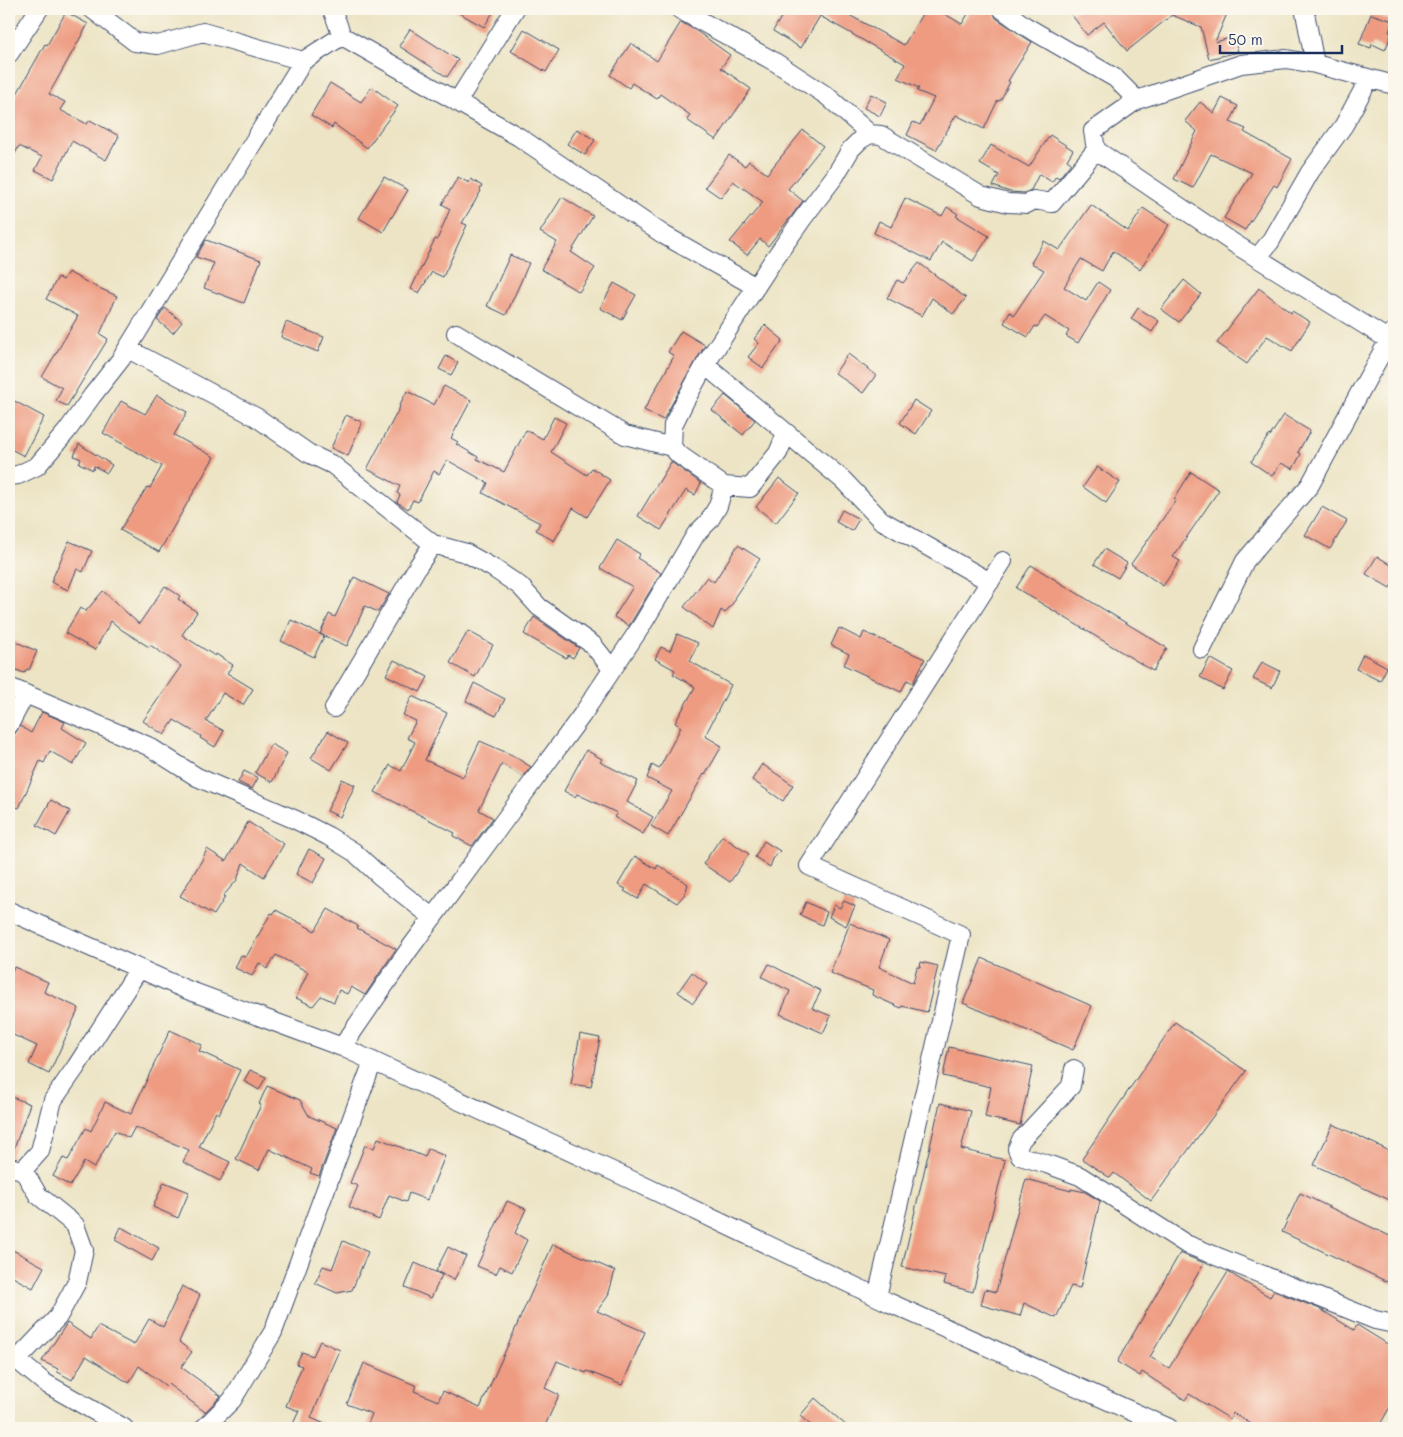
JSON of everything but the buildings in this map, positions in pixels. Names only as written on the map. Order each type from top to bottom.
[{"type":"street","points":[[9,54],[40,9]]},
{"type":"street","points":[[92,9],[135,42],[158,44],[203,32],[303,61]]},
{"type":"street","points":[[332,9],[342,36],[519,137],[664,235],[756,287]]},
{"type":"street","points":[[458,102],[516,9]]},
{"type":"street","points":[[679,9],[775,62],[827,96],[870,134]]},
{"type":"street","points":[[1002,9],[1025,26],[1115,78],[1137,100]]},
{"type":"street","points":[[1307,9],[1305,13],[1315,64]]},
{"type":"street","points":[[9,476],[18,475],[37,466],[67,431],[128,348],[303,61],[342,36]]},
{"type":"street","points":[[1202,649],[1245,561],[1310,486],[1391,336],[1257,258],[1096,150],[1093,131],[1137,100],[1241,64],[1286,59],[1315,64],[1394,85]]},
{"type":"street","points":[[1257,258],[1270,242],[1310,172],[1344,125],[1369,79]]},
{"type":"street","points":[[672,447],[673,426],[705,365],[803,218],[835,176],[851,149],[860,140],[870,134],[881,135],[981,196],[1008,203],[1027,204],[1034,200],[1052,203],[1096,150]]},
{"type":"street","points":[[456,333],[624,435],[672,447],[678,454],[724,486],[750,488],[778,453],[786,434]]},
{"type":"street","points":[[128,348],[256,417],[308,453],[333,465],[433,544],[466,553],[493,568],[520,586],[540,607],[593,645],[612,669]]},
{"type":"street","points":[[705,365],[843,480],[881,520],[990,582]]},
{"type":"street","points":[[342,1047],[432,918],[582,715],[642,625],[696,534],[709,521],[718,506],[724,486]]},
{"type":"street","points":[[334,708],[433,544]]},
{"type":"street","points":[[877,1297],[961,935],[809,866],[1003,561]]},
{"type":"street","points":[[16,690],[148,746],[197,778],[296,820],[328,836],[354,852],[432,918]]},
{"type":"street","points":[[9,725],[21,702],[16,690]]},
{"type":"street","points":[[9,911],[184,989],[342,1047],[620,1175],[877,1297],[1168,1428]]},
{"type":"street","points":[[124,1428],[45,1383],[13,1357],[58,1316],[77,1282],[84,1250],[76,1225],[38,1195],[16,1169],[40,1151],[53,1100],[138,970]]},
{"type":"street","points":[[204,1428],[232,1400],[273,1332],[373,1062]]},
{"type":"street","points":[[1074,1069],[1071,1086],[1021,1140],[1017,1149],[1020,1156],[1080,1176],[1186,1244],[1375,1320],[1394,1324]]}]
